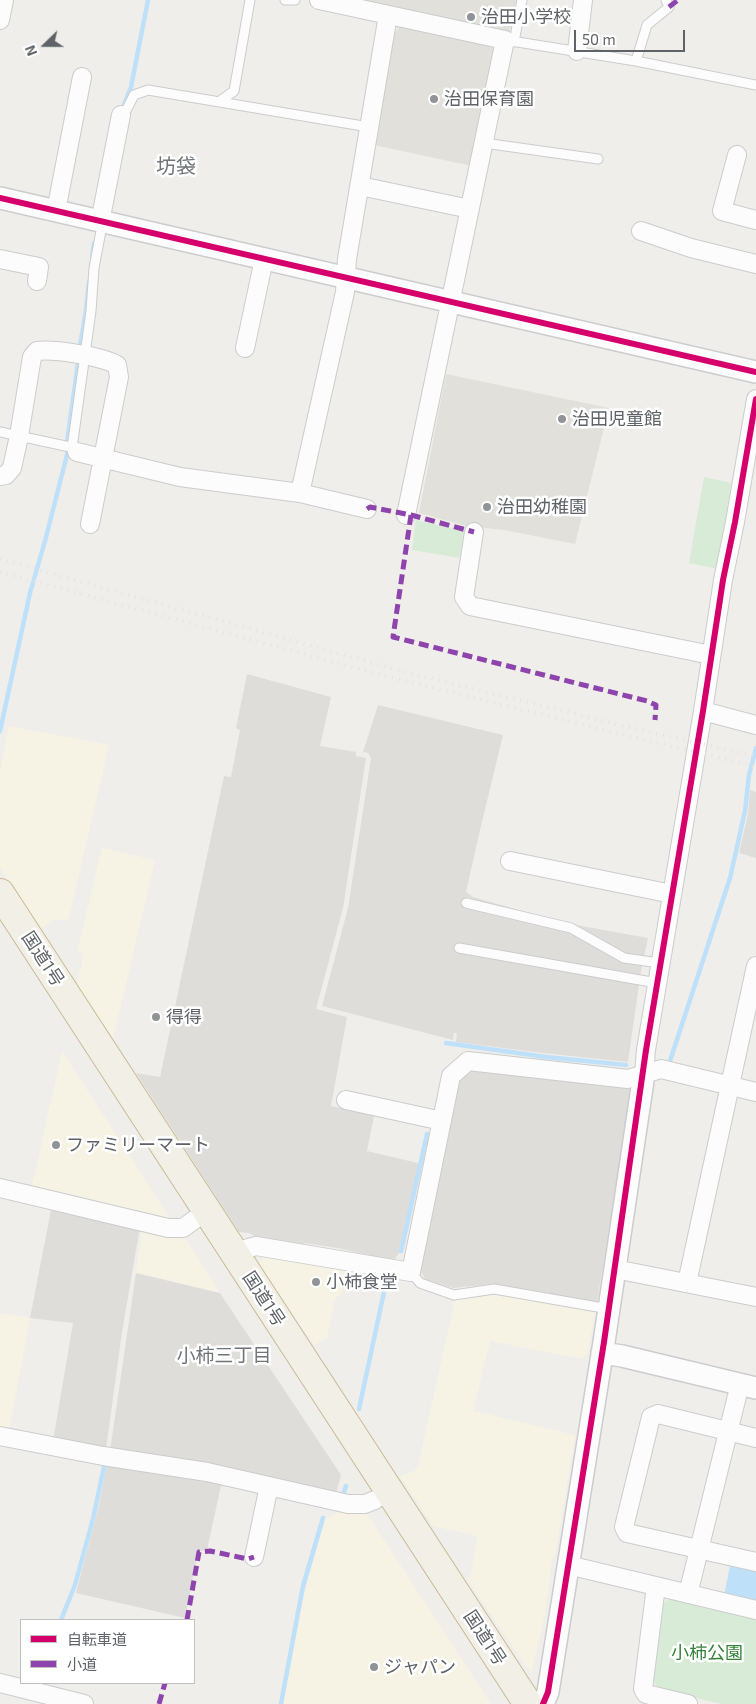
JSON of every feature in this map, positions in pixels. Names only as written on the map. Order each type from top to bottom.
[{"type":"highway","name":"国道1号","points":[[0,893],[528,1704]]},
{"type":"highway","name":"国道1号","points":[[0,927],[194,1220],[509,1704]]},
{"type":"street","points":[[0,20],[4,0]]},
{"type":"street","points":[[319,0],[510,41],[484,143],[406,515]]},
{"type":"street","points":[[577,51],[583,0]]},
{"type":"street","points":[[300,493],[345,292],[347,259],[388,15]]},
{"type":"street","points":[[56,211],[82,77]]},
{"type":"street","points":[[100,222],[121,115]]},
{"type":"street","points":[[737,155],[722,211],[756,220]]},
{"type":"street","points":[[360,186],[470,209]]},
{"type":"street","points":[[0,198],[264,260],[450,300],[756,372]]},
{"type":"street","points":[[641,231],[691,248],[756,264]]},
{"type":"street","points":[[0,259],[39,267],[36,281]]},
{"type":"street","points":[[245,348],[264,260]]},
{"type":"street","points":[[0,476],[6,475],[12,468],[32,357],[37,351],[47,350],[112,362],[117,365],[119,376],[90,524]]},
{"type":"street","points":[[543,1704],[548,1692],[602,1353],[660,963],[722,580],[735,522],[756,399]]},
{"type":"street","points":[[75,450],[180,477],[300,493],[367,509]]},
{"type":"street","points":[[474,532],[464,597],[470,606],[711,655]]},
{"type":"street","points":[[702,711],[756,725]]},
{"type":"street","points":[[510,861],[672,894]]},
{"type":"street","points":[[687,1282],[756,966]]},
{"type":"street","points":[[234,1252],[256,1246],[411,1272],[451,1076],[468,1060],[628,1079],[661,1069],[756,1092]]},
{"type":"street","points":[[346,1100],[442,1121]]},
{"type":"street","points":[[0,1188],[168,1228],[183,1228],[194,1220]]},
{"type":"street","points":[[615,1269],[756,1297]]},
{"type":"street","points":[[602,1353],[748,1386],[727,1431],[688,1594]]},
{"type":"street","points":[[756,1438],[658,1414],[651,1417],[624,1527],[627,1533],[756,1562]]},
{"type":"street","points":[[0,1436],[103,1456],[207,1472],[348,1504],[365,1504],[375,1500]]},
{"type":"street","points":[[254,1557],[269,1486]]},
{"type":"street","points":[[568,1565],[756,1610]]},
{"type":"street","points":[[656,1586],[643,1689],[646,1694],[688,1704]]},
{"type":"street","points":[[0,1683],[84,1704]]},
{"type":"lane","points":[[220,102],[234,91],[250,0]]},
{"type":"lane","points":[[285,0],[295,0]]},
{"type":"lane","points":[[522,0],[510,41],[636,61],[756,85]]},
{"type":"lane","points":[[636,61],[647,26],[669,8],[666,0]]},
{"type":"lane","points":[[121,115],[127,110],[134,95],[148,90],[370,127]]},
{"type":"lane","points":[[484,143],[598,159]]},
{"type":"lane","points":[[0,432],[75,450],[94,268],[101,231],[100,222]]},
{"type":"lane","points":[[466,903],[571,928],[624,958],[660,963]]},
{"type":"lane","points":[[459,948],[657,983]]},
{"type":"lane","points":[[411,1272],[420,1282],[454,1295],[494,1289],[609,1309]]},
{"type":"shaded area","name":"治田小学校","points":[[348,0],[516,0],[509,35]]},
{"type":"shaded area","name":"治田保育園","points":[[401,25],[490,45],[496,53],[472,166],[374,145],[392,36]]},
{"type":"shaded area","points":[[446,374],[609,408],[575,544],[504,530],[466,526],[419,513]]},
{"type":"shaded area","points":[[247,674],[331,697],[320,746],[356,752],[356,756],[366,758],[343,908],[316,1009],[347,1017],[331,1106],[374,1116],[367,1151],[422,1164],[403,1253],[399,1253],[393,1261],[338,1248],[304,1243],[302,1251],[269,1243],[249,1233],[239,1232],[136,1073],[160,1077],[224,776],[231,777],[240,730],[236,728]]},
{"type":"shaded area","points":[[378,705],[503,735],[466,892],[473,897],[565,923],[648,938],[641,971],[628,1062],[456,1042],[457,1033],[454,1033],[453,1040],[322,1006],[348,908],[371,758],[368,753],[363,752]]},
{"type":"shaded area","points":[[9,726],[109,745],[68,921],[54,919],[40,929],[0,868],[0,772]]},
{"type":"shaded area","points":[[750,790],[756,792],[756,858],[739,853],[748,814]]},
{"type":"shaded area","points":[[102,848],[155,860],[113,1039],[77,984],[84,953],[77,952]]},
{"type":"shaded area","points":[[62,1051],[171,1220],[32,1186]]},
{"type":"shaded area","points":[[472,1069],[626,1087],[631,1091],[597,1303],[491,1284],[453,1288],[425,1279],[419,1268],[460,1077]]},
{"type":"shaded area","points":[[51,1210],[140,1227],[122,1332],[106,1449],[53,1441],[73,1323],[30,1318]]},
{"type":"shaded area","points":[[142,1229],[185,1238],[220,1293],[136,1273]]},
{"type":"shaded area","points":[[265,1256],[322,1264],[346,1271],[342,1294],[335,1298],[327,1338],[314,1345],[259,1263]]},
{"type":"shaded area","points":[[136,1273],[220,1293],[341,1475],[336,1494],[110,1451]]},
{"type":"shaded area","points":[[502,1294],[592,1309],[595,1312],[587,1355],[584,1355],[583,1359],[490,1341],[473,1411],[575,1435],[555,1556],[552,1559],[545,1614],[531,1673],[467,1579],[471,1575],[477,1536],[433,1526],[400,1476],[417,1470],[455,1300]]},
{"type":"shaded area","points":[[0,1313],[30,1318],[9,1431],[0,1429]]},
{"type":"shaded area","points":[[107,1462],[222,1481],[207,1550],[198,1551],[185,1618],[76,1593],[99,1505]]},
{"type":"shaded area","points":[[343,1508],[367,1514],[491,1704],[283,1704],[297,1622],[325,1518],[329,1518]]},
{"type":"green space","points":[[704,477],[731,483],[718,569],[689,563]]},
{"type":"green space","points":[[416,520],[464,531],[460,558],[412,550]]},
{"type":"green space","name":"小柿公園","points":[[671,1598],[756,1618],[756,1704],[722,1704],[658,1689],[652,1679],[662,1603]]},
{"type":"water","points":[[730,1566],[756,1572],[756,1603],[724,1596]]},
{"type":"waterway","points":[[123,107],[131,87],[148,0]]},
{"type":"waterway","points":[[92,257],[94,243]]},
{"type":"waterway","points":[[80,346],[89,282]]},
{"type":"waterway","points":[[67,442],[78,363]]},
{"type":"waterway","points":[[0,731],[30,593],[68,451]]},
{"type":"waterway","points":[[670,1061],[730,878],[745,811],[749,775],[756,748]]},
{"type":"waterway","points":[[446,1043],[546,1057],[626,1065]]},
{"type":"waterway","points":[[401,1251],[427,1134]]},
{"type":"waterway","points":[[359,1409],[387,1278]]},
{"type":"waterway","points":[[61,1619],[75,1585],[93,1519],[105,1462]]},
{"type":"waterway","points":[[343,1495],[346,1486]]},
{"type":"waterway","points":[[281,1704],[303,1586],[323,1518]]},
{"type":"railway","points":[[0,559],[405,672],[649,732],[756,756]]},
{"type":"railway","points":[[0,572],[377,674],[756,767]]},
{"type":"marked path","points":[[669,7],[678,0]]},
{"type":"marked path","points":[[367,509],[370,507],[411,515],[474,532]]},
{"type":"marked path","points":[[411,515],[393,637],[647,701],[656,705],[655,720]]},
{"type":"marked path","points":[[187,1619],[199,1552],[210,1551],[248,1559],[254,1557]]},
{"type":"marked path","points":[[159,1704],[165,1684]]},
{"type":"cycle path","points":[[0,198],[756,372]]},
{"type":"cycle path","points":[[543,1704],[548,1692],[604,1342],[646,1050],[723,580],[756,399]]},
{"type":"place","name":"治田小学校","points":[[471,17]]},
{"type":"place","name":"治田保育園","points":[[434,99]]},
{"type":"place","name":"治田児童館","points":[[562,419]]},
{"type":"place","name":"治田幼稚園","points":[[487,507]]},
{"type":"place","name":"得得","points":[[156,1017]]},
{"type":"place","name":"ファミリーマート","points":[[56,1145]]},
{"type":"place","name":"小柿食堂","points":[[316,1282]]},
{"type":"place","name":"ジャパン","points":[[374,1667]]},
{"type":"district","name":"坊袋","points":[[176,166]]},
{"type":"district","name":"小柿三丁目","points":[[224,1356]]}]
